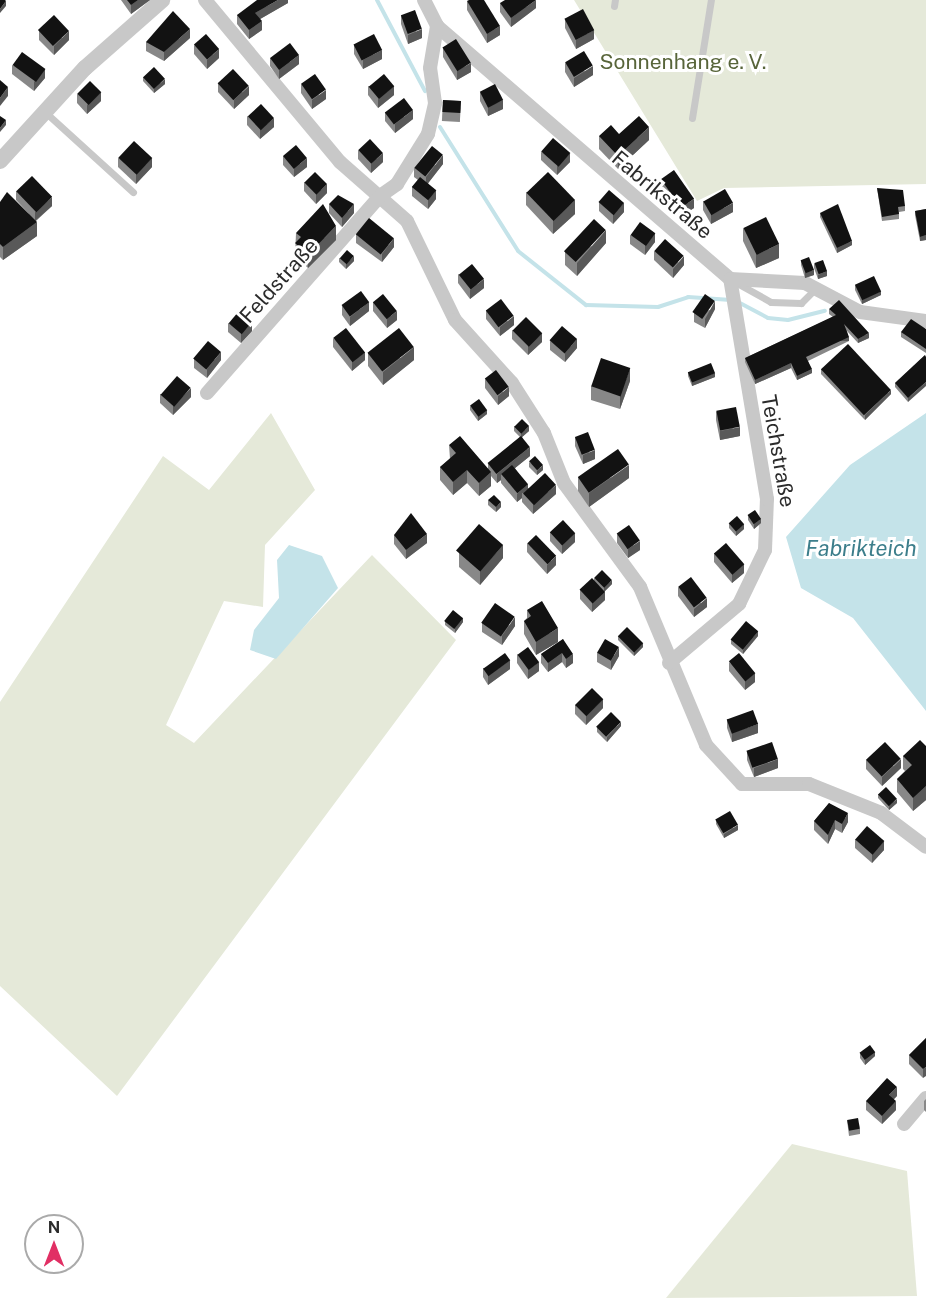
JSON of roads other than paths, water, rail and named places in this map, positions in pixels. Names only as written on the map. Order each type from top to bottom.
[{"type":"street","points":[[0,161],[45,112],[162,0]]},
{"type":"street","points":[[205,0],[340,162],[407,221],[455,320],[512,383],[544,433],[564,483],[640,587],[669,663],[706,745],[742,783],[809,784],[881,813],[926,847]]},
{"type":"street","name":"Fabrikstraße","points":[[424,0],[437,26],[731,286]]},
{"type":"street","name":"Feldstraße","points":[[207,393],[380,196],[398,184],[428,134],[435,103],[430,68],[437,26]]},
{"type":"street","points":[[731,286],[788,280],[815,289],[860,312],[926,321]]},
{"type":"street","name":"Teichstraße","points":[[669,663],[740,604],[765,550],[767,499],[732,312],[731,286]]},
{"type":"street","points":[[904,1124],[926,1098]]},
{"type":"lane","points":[[692,118],[711,0]]},
{"type":"lane","points":[[45,112],[133,192]]},
{"type":"lane","points":[[731,286],[771,302],[801,303],[815,289]]},
{"type":"water","name":"Fabrikteich","points":[[926,413],[926,711],[853,618],[801,588],[786,537],[850,465]]},
{"type":"water","points":[[289,545],[322,556],[338,588],[276,659],[250,650],[254,630],[279,598],[277,560]]},
{"type":"waterway","points":[[377,0],[425,91]]},
{"type":"waterway","points":[[440,127],[518,251],[586,305],[658,307],[688,297],[731,300]]},
{"type":"waterway","points":[[738,302],[768,318],[788,320],[825,311]]},
{"type":"park label","name":"Sonnenhang e. V.","points":[[683,62]]}]
